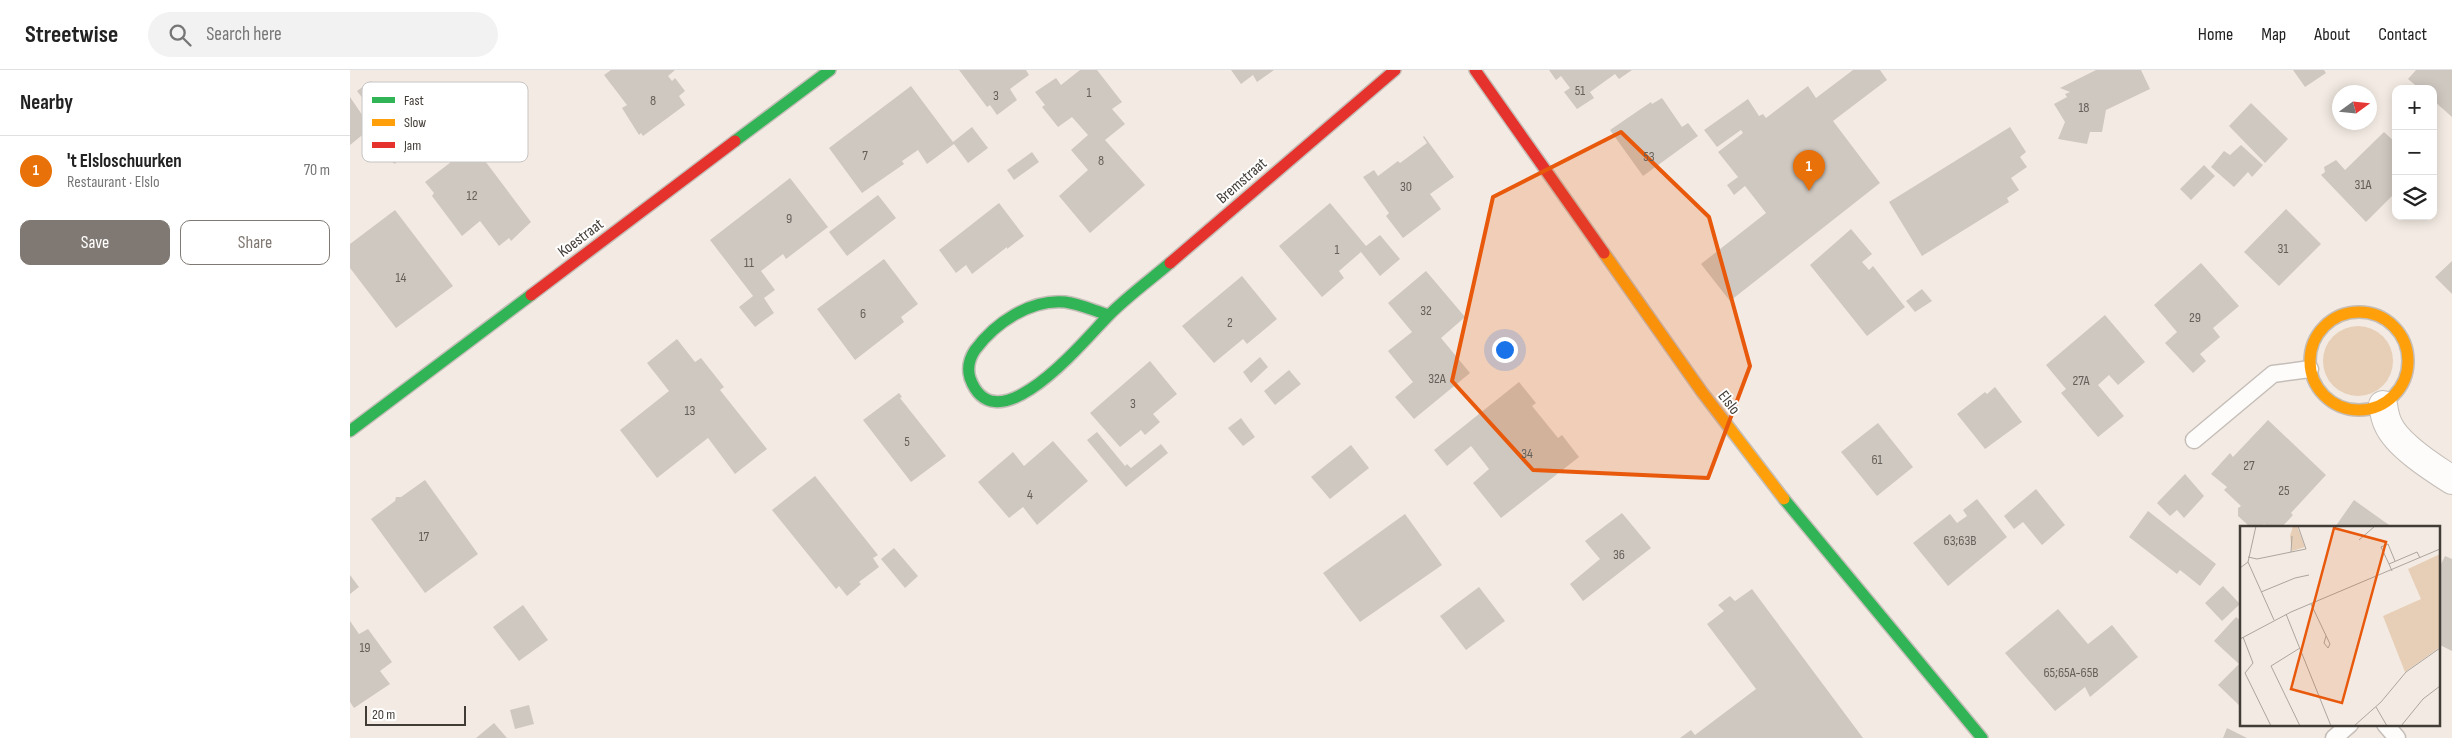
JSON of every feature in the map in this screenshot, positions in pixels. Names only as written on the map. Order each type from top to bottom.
[{"type":"street","name":"Koestraat","points":[[350,431],[830,70]]},
{"type":"street","name":"Bremstraat","points":[[1108,315],[1063,302],[1043,303],[1016,314],[988,334],[972,354],[968,367],[973,385],[982,398],[999,403],[1014,400],[1030,392],[1090,337],[1108,315],[1395,70]]},
{"type":"street","name":"Elslo","points":[[1475,70],[1702,392],[1783,497],[1982,738]]},
{"type":"street","points":[[2359,311],[2376,314],[2398,330],[2406,345],[2409,362],[2405,380],[2391,400],[2383,405],[2367,410],[2342,408],[2327,400],[2315,385],[2310,369],[2311,349],[2318,333],[2326,323],[2342,314],[2359,311]]},
{"type":"street","points":[[2383,405],[2388,425],[2401,440],[2422,462],[2452,480]]},
{"type":"lane","points":[[2194,440],[2273,374],[2310,369]]},
{"type":"lane","points":[[2334,738],[2348,726]]},
{"type":"lane","points":[[2388,726],[2397,738]]},
{"type":"highlighted area","points":[[1621,132],[1709,217],[1750,366],[1708,478],[1533,470],[1452,381],[1493,197]]},
{"type":"shaded area","points":[[2351,326],[2365,326],[2378,332],[2387,341],[2393,354],[2391,374],[2383,386],[2365,396],[2351,396],[2338,390],[2329,381],[2323,368],[2323,354],[2329,341],[2338,332]]},
{"type":"building","points":[[611,70],[675,70],[668,76],[672,81],[675,78],[685,91],[679,96],[685,105],[643,136],[641,133],[639,135],[622,108],[627,105],[604,75]]},
{"type":"building","points":[[959,70],[1026,70],[1029,75],[1010,89],[1017,100],[997,115],[990,105],[987,107]]},
{"type":"building","points":[[1080,70],[1097,70],[1122,102],[1112,109],[1125,124],[1105,140],[1145,185],[1090,233],[1059,196],[1088,170],[1071,150],[1088,135],[1072,117],[1058,127],[1042,107],[1045,105],[1035,92],[1056,78],[1061,85]]},
{"type":"building","points":[[1231,70],[1274,70],[1257,82],[1253,75],[1241,84]]},
{"type":"building","points":[[1549,70],[1632,70],[1619,79],[1615,74],[1590,92],[1594,98],[1577,109],[1564,92],[1570,88],[1561,76],[1556,80]]},
{"type":"building","points":[[1853,70],[1880,70],[1887,80],[1833,121],[1880,183],[1730,301],[1701,264],[1766,213],[1745,186],[1734,195],[1727,185],[1738,177],[1718,152],[1743,133],[1741,130],[1717,147],[1704,130],[1748,99],[1759,116],[1763,114],[1766,118],[1808,86],[1816,98]]},
{"type":"building","points":[[2096,70],[2141,70],[2150,89],[2106,110],[2102,132],[2090,132],[2087,144],[2058,139],[2065,122],[2054,104],[2067,97],[2065,94],[2070,92],[2060,88]]},
{"type":"building","points":[[2293,70],[2324,70],[2326,73],[2305,87]]},
{"type":"building","points":[[2416,70],[2452,70],[2452,117],[2437,104],[2437,85],[2415,85],[2408,79]]},
{"type":"building","points":[[911,86],[953,142],[972,127],[988,148],[968,163],[954,144],[927,164],[918,150],[902,161],[904,164],[862,193],[829,148]]},
{"type":"building","points":[[362,87],[362,97],[357,91]]},
{"type":"building","points":[[350,97],[362,115],[362,135],[350,145]]},
{"type":"building","points":[[1662,98],[1682,127],[1688,123],[1698,136],[1643,176],[1610,130],[1651,102],[1652,104]]},
{"type":"building","points":[[2251,103],[2288,139],[2265,163],[2229,126]]},
{"type":"building","points":[[2010,127],[2026,152],[2020,157],[2027,167],[2011,178],[2019,190],[2007,198],[2009,202],[1922,256],[1889,202]]},
{"type":"building","points":[[2384,132],[2392,139],[2392,196],[2366,222],[2321,175],[2325,172],[2324,167],[2336,160],[2345,170]]},
{"type":"building","points":[[1424,136],[1454,177],[1430,194],[1441,209],[1403,238],[1386,216],[1389,213],[1363,177],[1374,170],[1378,176],[1398,161],[1400,163],[1427,143]]},
{"type":"building","points":[[2241,145],[2263,165],[2252,177],[2248,172],[2234,187],[2211,167],[2224,151],[2230,155]]},
{"type":"building","points":[[1032,152],[1039,162],[1014,180],[1007,170]]},
{"type":"building","points":[[451,162],[486,162],[531,222],[511,241],[509,238],[499,246],[480,221],[462,236],[432,196],[434,193],[425,182]]},
{"type":"building","points":[[2204,165],[2215,176],[2191,200],[2180,189]]},
{"type":"building","points":[[790,178],[828,227],[786,259],[783,254],[761,271],[775,290],[764,298],[774,313],[755,327],[739,307],[753,296],[710,240]]},
{"type":"building","points":[[878,195],[896,218],[847,256],[829,232]]},
{"type":"building","points":[[999,203],[1024,236],[972,274],[966,265],[956,273],[939,250]]},
{"type":"building","points":[[1330,203],[1366,246],[1380,235],[1400,259],[1380,276],[1361,252],[1339,271],[1344,278],[1322,297],[1279,246]]},
{"type":"building","points":[[2286,209],[2321,244],[2279,286],[2244,252]]},
{"type":"building","points":[[395,210],[453,286],[396,328],[350,268],[350,244]]},
{"type":"building","points":[[1851,229],[1872,254],[1862,262],[1869,270],[1873,266],[1905,307],[1867,336],[1810,265]]},
{"type":"building","points":[[884,259],[918,304],[901,317],[904,322],[855,360],[817,309]]},
{"type":"building","points":[[2452,261],[2452,294],[2435,277]]},
{"type":"building","points":[[2201,263],[2239,306],[2213,328],[2220,337],[2200,354],[2206,361],[2193,373],[2165,343],[2177,332],[2154,305]]},
{"type":"building","points":[[1426,271],[1465,317],[1441,338],[1470,373],[1414,419],[1395,397],[1413,382],[1388,351],[1412,332],[1388,303]]},
{"type":"building","points":[[1242,276],[1277,319],[1247,344],[1243,339],[1214,363],[1182,326]]},
{"type":"building","points":[[1922,289],[1932,301],[1915,312],[1906,301]]},
{"type":"building","points":[[2105,315],[2145,362],[2118,385],[2109,375],[2098,385],[2124,416],[2098,437],[2061,393],[2066,389],[2046,365]]},
{"type":"building","points":[[677,339],[695,362],[701,358],[724,387],[720,390],[767,449],[735,474],[708,438],[657,478],[620,430],[669,391],[647,363]]},
{"type":"building","points":[[1260,357],[1268,367],[1251,383],[1243,372]]},
{"type":"building","points":[[1150,361],[1177,394],[1153,414],[1160,422],[1145,435],[1141,430],[1120,447],[1090,413]]},
{"type":"building","points":[[1289,370],[1301,384],[1275,405],[1264,391]]},
{"type":"building","points":[[1519,382],[1536,403],[1532,406],[1558,438],[1562,435],[1579,457],[1501,518],[1473,483],[1489,469],[1471,446],[1447,466],[1434,450]]},
{"type":"building","points":[[1995,387],[2022,422],[1985,449],[1957,414],[1985,392],[1987,394]]},
{"type":"building","points":[[899,393],[902,397],[900,398],[946,456],[911,482],[863,420]]},
{"type":"building","points":[[1241,418],[1255,437],[1243,446],[1228,428]]},
{"type":"building","points":[[2268,420],[2326,475],[2291,513],[2293,515],[2283,526],[2266,526],[2264,524],[2263,526],[2249,526],[2238,516],[2238,508],[2241,506],[2224,490],[2227,487],[2211,474],[2230,453],[2233,457]]},
{"type":"building","points":[[1878,423],[1913,467],[1877,496],[1841,452]]},
{"type":"building","points":[[1097,432],[1125,466],[1127,464],[1131,468],[1161,444],[1168,453],[1126,487],[1087,440]]},
{"type":"building","points":[[1053,441],[1088,481],[1037,525],[1023,507],[1009,518],[978,482],[1013,452],[1024,466]]},
{"type":"building","points":[[1351,445],[1369,468],[1330,499],[1311,477]]},
{"type":"building","points":[[2185,474],[2204,496],[2184,518],[2177,510],[2170,516],[2157,503]]},
{"type":"building","points":[[815,476],[878,555],[873,558],[879,567],[859,582],[861,584],[847,596],[839,586],[836,589],[772,510]]},
{"type":"building","points":[[425,480],[478,554],[425,593],[371,519],[395,501],[396,497],[401,497]]},
{"type":"building","points":[[2036,489],[2065,525],[2042,545],[2023,522],[2014,529],[2004,516]]},
{"type":"building","points":[[1977,499],[2007,537],[1948,586],[1913,543],[1950,514],[1957,523],[1967,516],[1963,510]]},
{"type":"building","points":[[2354,500],[2391,526],[2336,526]]},
{"type":"building","points":[[2148,511],[2216,564],[2200,586],[2180,570],[2177,574],[2129,537]]},
{"type":"building","points":[[1622,513],[1651,548],[1583,601],[1570,584],[1600,559],[1585,541]]},
{"type":"building","points":[[1405,514],[1442,565],[1360,622],[1323,573]]},
{"type":"building","points":[[894,548],[918,576],[905,588],[881,559]]},
{"type":"building","points":[[2445,556],[2452,559],[2452,651],[2440,645],[2440,566]]},
{"type":"building","points":[[350,575],[359,587],[350,594]]},
{"type":"building","points":[[2223,586],[2240,604],[2222,621],[2205,603]]},
{"type":"building","points":[[1479,587],[1505,621],[1466,650],[1440,616]]},
{"type":"building","points":[[1752,589],[1863,738],[1680,738],[1691,730],[1695,735],[1756,689],[1707,624],[1724,611],[1718,605],[1730,596],[1735,601]]},
{"type":"building","points":[[523,605],[548,640],[519,661],[493,627]]},
{"type":"building","points":[[2058,609],[2088,644],[2112,625],[2138,657],[2090,697],[2085,687],[2055,711],[2005,653]]},
{"type":"building","points":[[2236,617],[2240,620],[2240,706],[2218,685],[2239,664],[2214,641]]},
{"type":"building","points":[[350,621],[359,634],[368,629],[392,662],[380,671],[390,684],[354,708],[350,702]]},
{"type":"building","points":[[529,705],[534,724],[515,729],[510,710]]},
{"type":"building","points":[[494,723],[507,738],[476,738]]},
{"type":"building","points":[[2227,728],[2247,738],[2223,738]]},
{"type":"traffic: fast","points":[[735,141],[830,70]]},
{"type":"traffic: fast","points":[[1109,315],[1065,302],[1039,304],[1026,309],[1003,322],[983,340],[971,357],[969,364],[970,378],[983,397],[1000,402],[1020,396],[1041,382],[1062,364],[1116,308],[1170,263]]},
{"type":"traffic: fast","points":[[350,431],[531,295]]},
{"type":"traffic: fast","points":[[1784,499],[1982,738]]},
{"type":"traffic: slow","points":[[1604,253],[1702,392],[1784,499]]},
{"type":"traffic: slow","points":[[2359,312],[2378,315],[2394,326],[2405,342],[2408,361],[2405,380],[2394,396],[2378,407],[2359,410],[2340,407],[2324,396],[2313,380],[2310,361],[2313,342],[2324,326],[2340,315],[2359,312]]},
{"type":"traffic: jam","points":[[1170,263],[1395,70]]},
{"type":"traffic: jam","points":[[1475,70],[1604,253]]},
{"type":"traffic: jam","points":[[531,295],[735,141]]},
{"type":"place","name":"'t Elsloschuurken","points":[[1809,191]]}]
